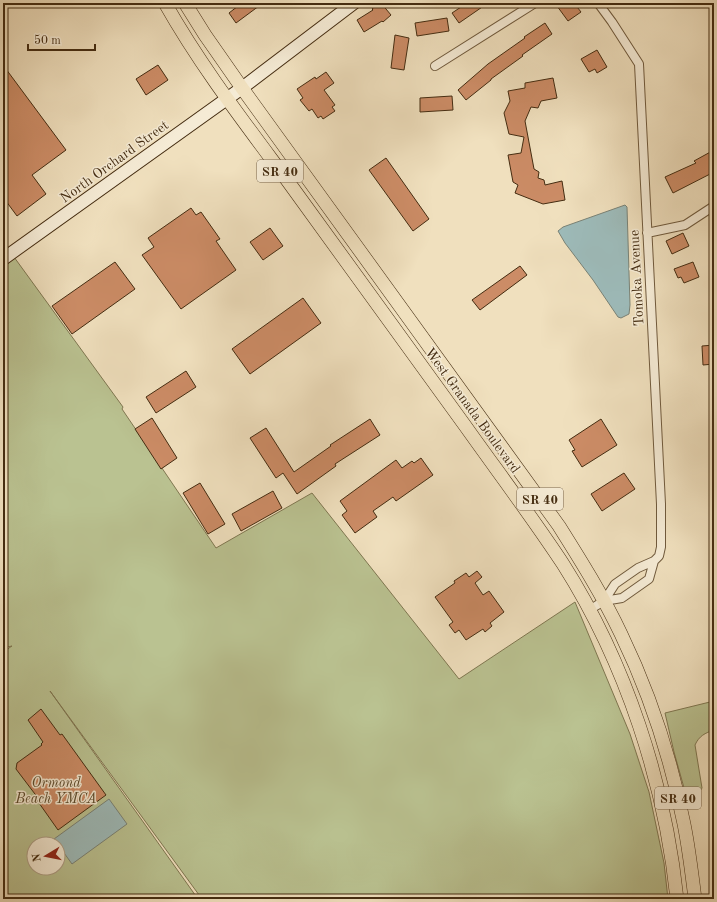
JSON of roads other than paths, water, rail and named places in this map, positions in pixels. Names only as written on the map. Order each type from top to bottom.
[{"type":"main road","name":"West Granada Boulevard","points":[[165,3],[175,21],[227,98],[559,526],[604,601],[638,671],[664,745],[684,824],[695,899]]},
{"type":"main road","name":"West Granada Boulevard","points":[[185,3],[205,35],[564,566],[589,610],[621,678],[638,720],[650,756],[667,830],[675,874],[677,899]]},
{"type":"street","name":"North Orchard Street","points":[[3,259],[242,88],[354,3]]},
{"type":"street","points":[[435,66],[535,3]]},
{"type":"street","name":"Tomoka Avenue","points":[[589,610],[604,601],[622,598],[648,579],[654,561],[658,556],[661,547],[661,504],[639,64],[598,3]]},
{"type":"street","points":[[647,232],[685,225],[714,206]]},
{"type":"street","name":"Tomoka Avenue","points":[[604,601],[615,584],[638,568],[654,561]]},
{"type":"water","points":[[625,205],[627,207],[630,305],[629,314],[621,318],[618,317],[558,231],[563,227]]},
{"type":"water","points":[[109,799],[127,824],[72,864],[66,856],[66,836],[58,836]]},
{"type":"park label","name":"Ormond Beach YMCA","points":[[56,790]]}]
